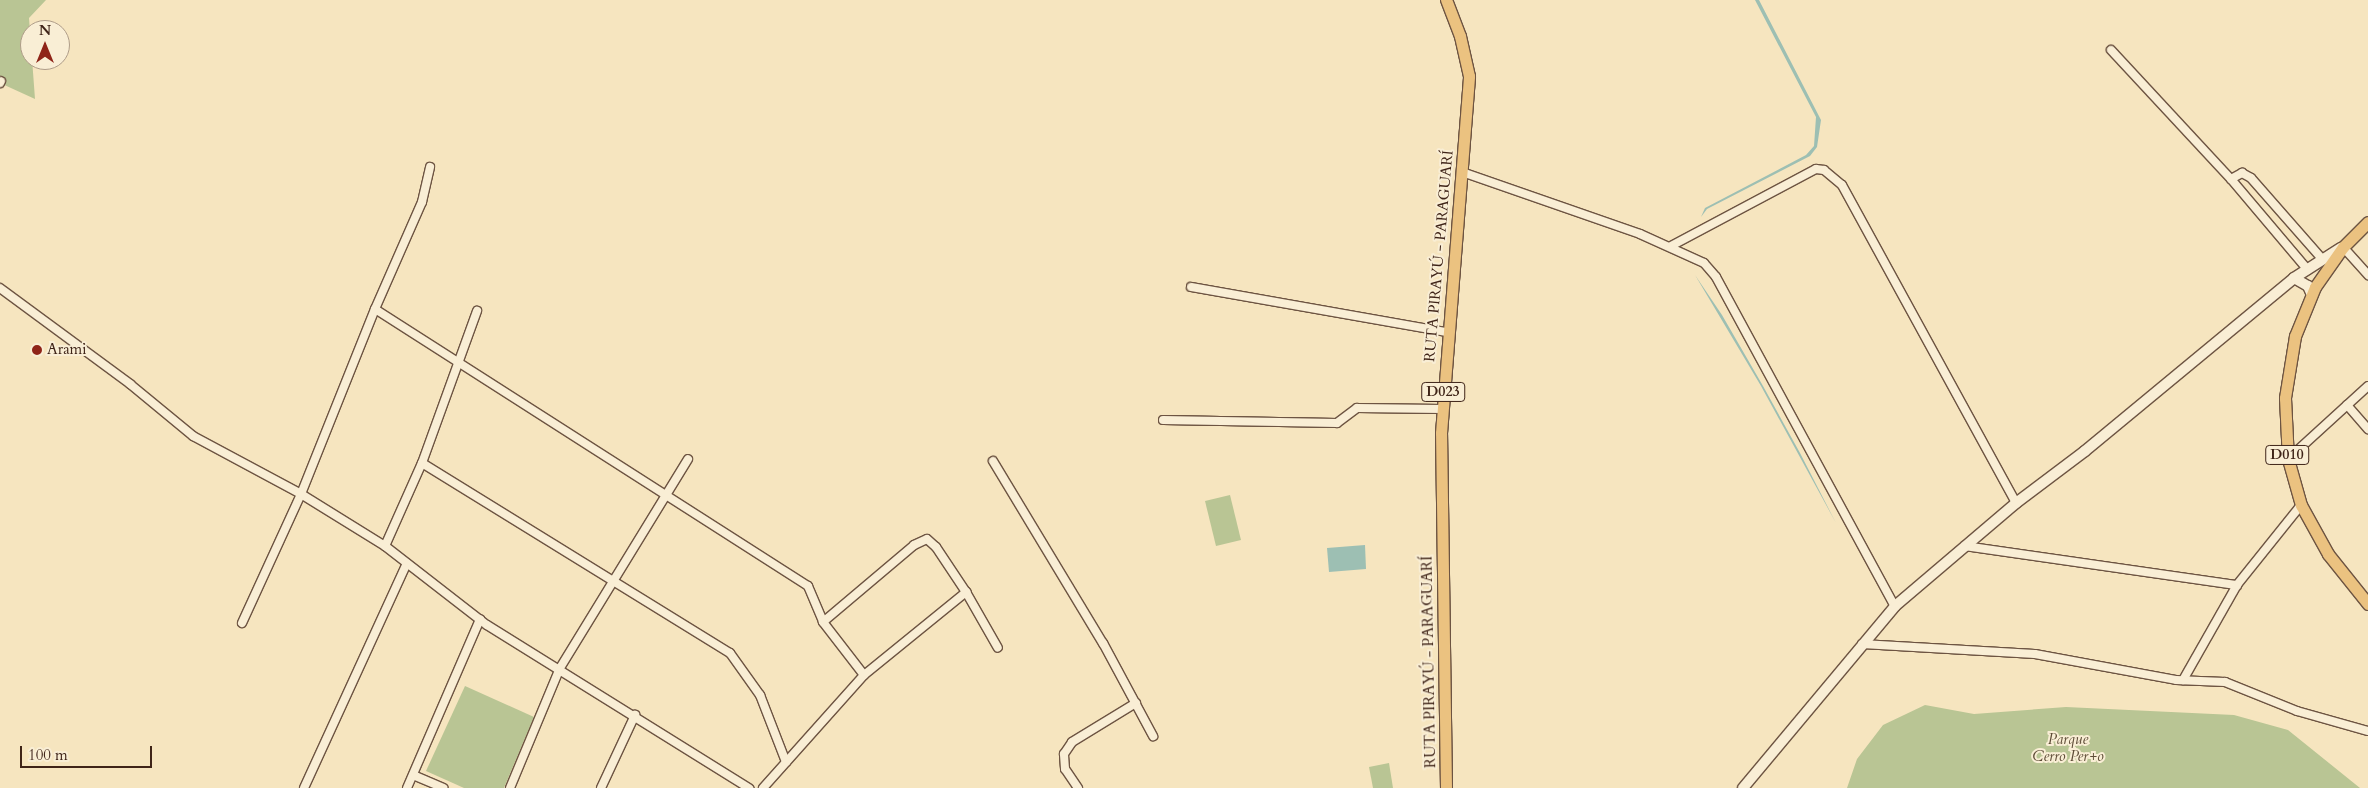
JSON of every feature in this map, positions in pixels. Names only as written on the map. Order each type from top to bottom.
[{"type":"main road","name":"RUTA PIRAYÚ - PARAGUARÍ","points":[[1446,0],[1460,36],[1469,76],[1442,409],[1440,520],[1446,788]]},
{"type":"main road","name":"D010","points":[[2368,222],[2343,247],[2312,295],[2295,336],[2288,367],[2285,398],[2288,459],[2301,505],[2328,554],[2368,604]]},
{"type":"main road","points":[[1744,788],[1895,606],[2016,503],[2085,451],[2294,278],[2343,247]]},
{"type":"main road","points":[[2294,278],[2308,286],[2312,295]]},
{"type":"street","points":[[2111,50],[2231,179],[2308,270]]},
{"type":"street","points":[[242,623],[302,494],[375,308],[422,202],[430,168]]},
{"type":"street","points":[[1671,246],[1816,169],[1824,170],[1842,185],[2016,503]]},
{"type":"street","points":[[1462,172],[1671,246],[1704,263],[1716,277],[1895,606]]},
{"type":"street","points":[[2231,179],[2242,173],[2251,178],[2323,260]]},
{"type":"street","points":[[2343,247],[2368,275]]},
{"type":"street","points":[[1191,287],[1447,332]]},
{"type":"street","points":[[0,288],[130,384],[192,436],[302,494],[385,546],[480,620],[560,668],[749,788]]},
{"type":"street","points":[[375,308],[666,497],[808,586],[822,622],[864,674]]},
{"type":"street","points":[[385,546],[422,463],[478,311]]},
{"type":"street","points":[[2288,459],[2368,386]]},
{"type":"street","points":[[2347,405],[2368,429]]},
{"type":"street","points":[[1163,420],[1337,422],[1357,408],[1442,409]]},
{"type":"street","points":[[510,788],[560,668],[615,582],[688,460]]},
{"type":"street","points":[[992,461],[1103,643],[1154,736]]},
{"type":"street","points":[[422,463],[730,653],[760,695],[786,762]]},
{"type":"street","points":[[2183,680],[2237,585],[2301,505]]},
{"type":"street","points":[[822,622],[914,545],[927,539],[936,547],[966,592],[998,648]]},
{"type":"street","points":[[1965,546],[2237,585]]},
{"type":"street","points":[[304,788],[407,563]]},
{"type":"street","points":[[767,786],[864,674],[966,592]]},
{"type":"street","points":[[407,788],[480,620]]},
{"type":"street","points":[[1862,644],[2035,654],[2183,680],[2225,682],[2297,712],[2368,731]]},
{"type":"street","points":[[1078,788],[1065,769],[1064,754],[1072,742],[1136,703]]},
{"type":"street","points":[[601,788],[635,715]]},
{"type":"street","points":[[413,775],[443,788]]},
{"type":"green space","points":[[0,0],[46,0],[29,20],[20,20],[20,70],[33,70],[35,99],[0,83]]},
{"type":"green space","points":[[1230,495],[1241,540],[1216,546],[1205,501]]},
{"type":"green space","points":[[465,686],[534,717],[504,788],[464,788],[426,771]]},
{"type":"green space","name":"Parque Cerro Per+o","points":[[1925,705],[1974,714],[2066,707],[2234,715],[2288,730],[2360,788],[1847,788],[1857,759],[1883,725]]},
{"type":"green space","points":[[1389,763],[1393,788],[1373,788],[1369,767]]},
{"type":"water","points":[[1755,0],[1759,0],[1821,120],[1817,147],[1810,156],[1707,209],[1701,217],[1705,208],[1806,155],[1814,146],[1816,117]]},
{"type":"water","points":[[1695,275],[1722,315],[1763,386],[1836,523],[1761,386]]},
{"type":"water","points":[[1365,545],[1366,569],[1329,572],[1327,548]]},
{"type":"place","name":"Arami","points":[[37,350]]}]
